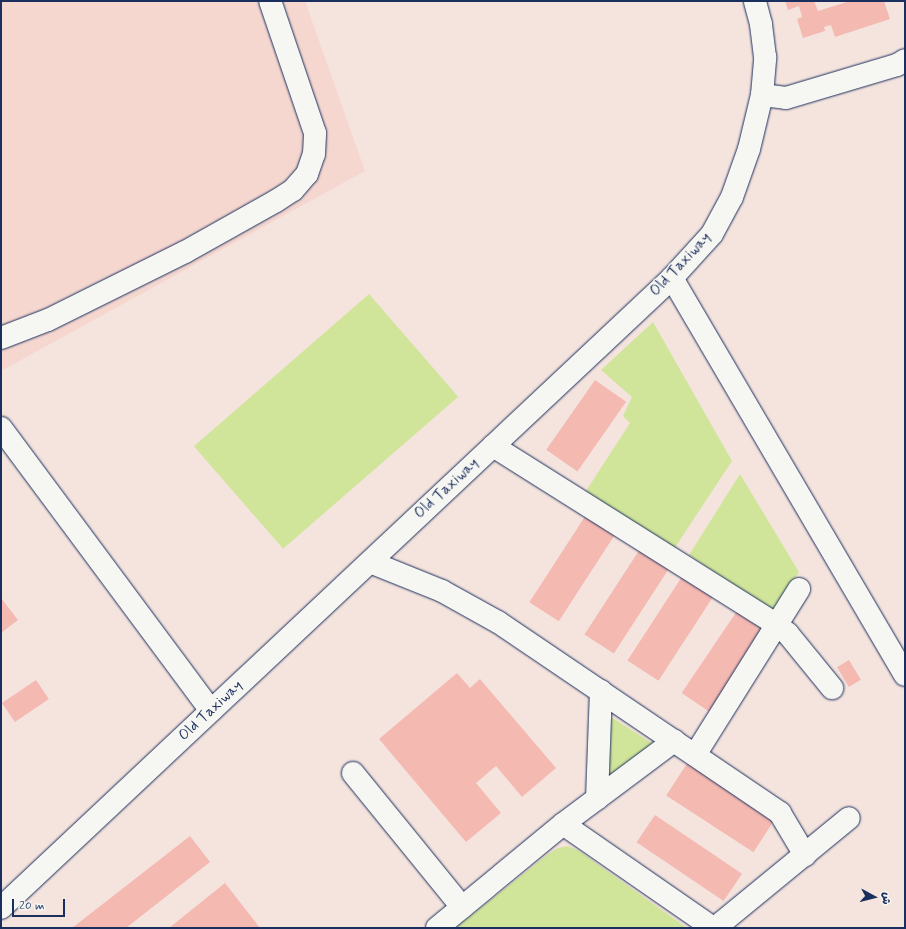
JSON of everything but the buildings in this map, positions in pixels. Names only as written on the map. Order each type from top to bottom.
[{"type":"street","points":[[1,338],[48,320],[185,252],[276,201],[293,190],[306,174],[314,154],[315,133],[270,1]]},
{"type":"street","name":"Old Taxiway","points":[[1,908],[672,278],[712,234],[732,197],[749,149],[762,95],[765,57],[762,24],[755,1]]},
{"type":"street","points":[[762,95],[786,98],[897,65],[905,60]]},
{"type":"street","points":[[672,278],[905,675]]},
{"type":"street","points":[[1,428],[211,711]]},
{"type":"street","points":[[493,446],[777,625],[788,634],[832,688]]},
{"type":"street","points":[[370,562],[442,590],[498,622],[780,813],[805,855]]},
{"type":"street","points":[[695,755],[799,589]]},
{"type":"street","points":[[597,799],[600,691]]},
{"type":"street","points":[[437,928],[563,824],[674,741]]},
{"type":"street","points":[[353,773],[462,907]]},
{"type":"street","points":[[563,824],[714,928],[849,818]]},
{"type":"shaded area","points":[[1,1],[305,1],[365,171],[1,371]]},
{"type":"green space","points":[[369,294],[458,397],[283,549],[194,446]]},
{"type":"green space","points":[[653,322],[732,461],[674,549],[586,491],[630,423],[623,416],[632,397],[601,370]]},
{"type":"green space","points":[[740,474],[799,572],[772,611],[689,555]]},
{"type":"green space","points":[[608,715],[653,744],[608,780]]},
{"type":"green space","points":[[568,846],[579,851],[687,928],[456,928],[548,854],[558,848]]}]
